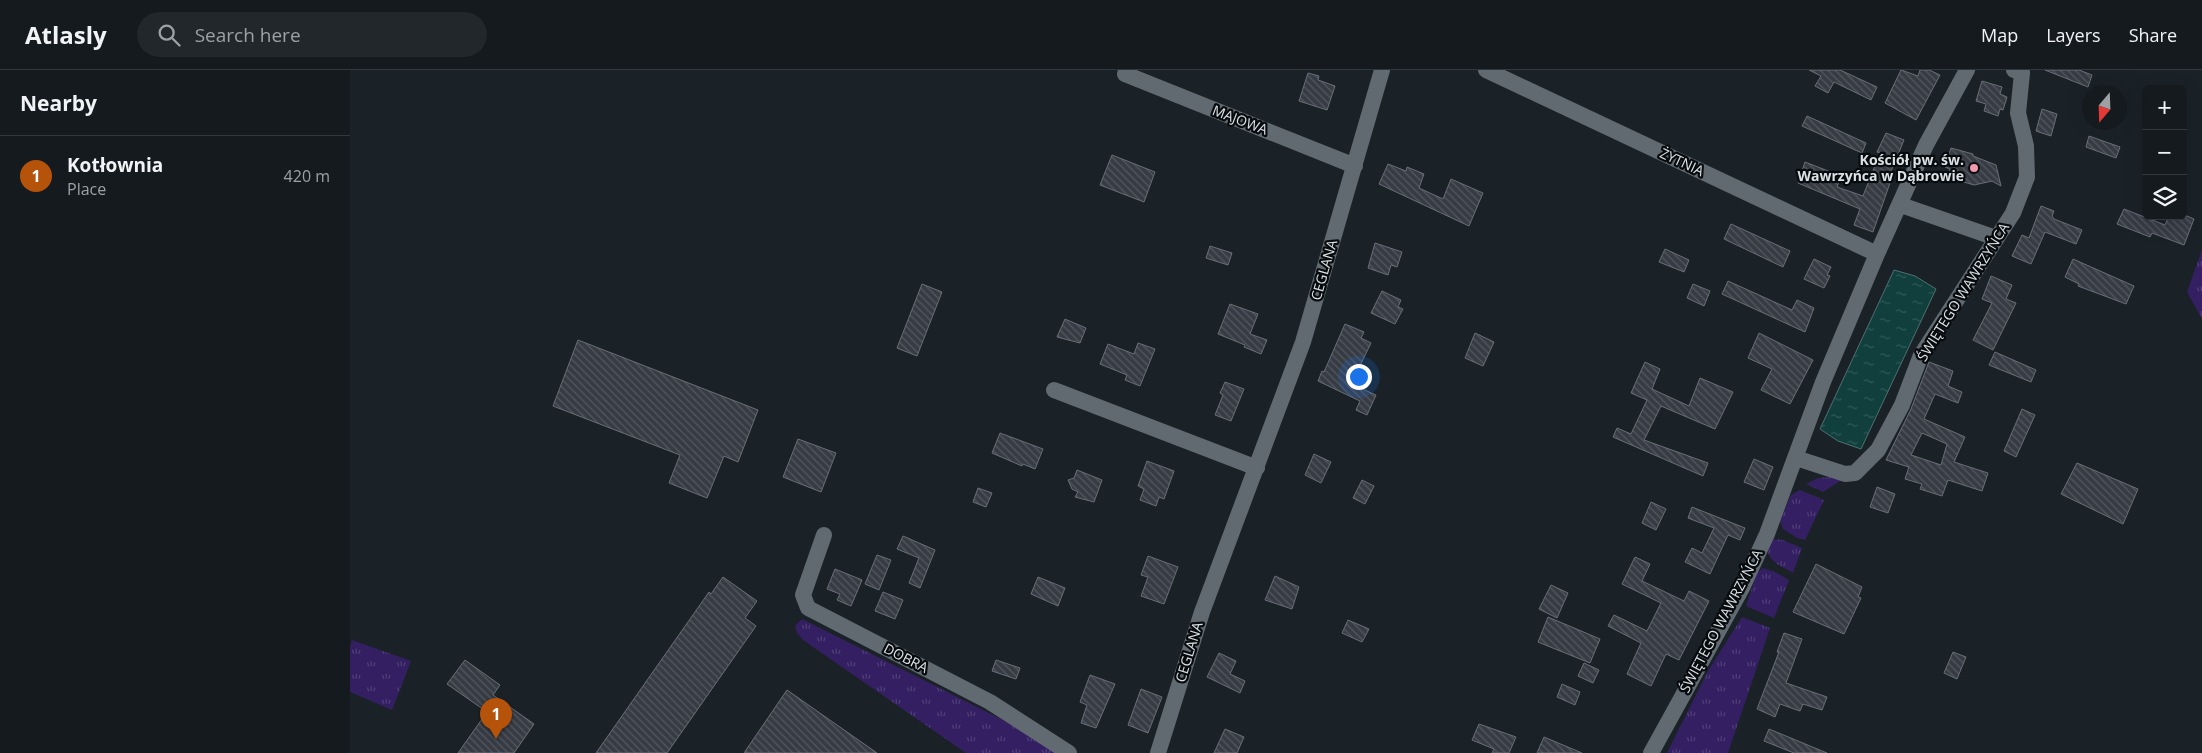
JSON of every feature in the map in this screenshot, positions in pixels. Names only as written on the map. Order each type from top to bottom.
[{"type":"street","name":"CEGLANA","points":[[1158,753],[1202,612],[1303,342],[1382,70]]},
{"type":"street","name":"ŻYTNIA","points":[[1486,70],[1877,254]]},
{"type":"street","name":"ŚWIĘTEGO WAWRZYŃCA","points":[[1651,753],[1742,588],[1767,534],[1823,382],[1877,254],[1901,205],[1926,145],[1967,70]]},
{"type":"street","name":"ŚWIĘTEGO WAWRZYŃCA","points":[[1796,458],[1845,474],[1855,472],[1878,450],[1902,405],[1921,355],[2013,213],[2027,177],[2026,146],[2018,113],[2022,73],[2014,70]]},
{"type":"street","name":"MAJOWA","points":[[1125,74],[1355,166]]},
{"type":"street","points":[[1901,205],[1996,238]]},
{"type":"street","points":[[1054,390],[1257,468]]},
{"type":"street","name":"DOBRA","points":[[824,534],[803,595],[808,608],[990,702],[1069,753]]},
{"type":"green space","points":[[2202,250],[2202,319],[2187,292]]},
{"type":"green space","points":[[1832,477],[1843,479],[1823,492],[1806,484],[1818,478]]},
{"type":"green space","points":[[1800,490],[1824,500],[1805,540],[1797,538],[1783,529],[1780,521],[1791,495]]},
{"type":"green space","points":[[1773,539],[1783,540],[1802,548],[1793,573],[1777,564],[1770,557],[1767,551]]},
{"type":"green space","points":[[1763,568],[1789,580],[1774,618],[1746,606],[1757,573]]},
{"type":"green space","points":[[1742,617],[1770,628],[1728,753],[1667,753],[1708,671]]},
{"type":"green space","points":[[802,619],[1001,719],[1058,753],[966,753],[803,640],[797,633],[795,626]]},
{"type":"green space","points":[[352,640],[411,661],[392,710],[350,692],[350,647]]},
{"type":"water","points":[[1894,270],[1915,276],[1936,289],[1861,449],[1838,441],[1820,429]]},
{"type":"building","points":[[1809,70],[1840,70],[1877,87],[1871,100],[1834,82],[1828,93],[1815,86],[1821,76]]},
{"type":"building","points":[[1901,70],[1918,76],[1920,70],[1929,70],[1940,75],[1916,120],[1885,103]]},
{"type":"building","points":[[2045,70],[2079,70],[2092,75],[2089,85],[2083,85]]},
{"type":"building","points":[[1308,73],[1319,76],[1318,80],[1335,86],[1327,110],[1299,101]]},
{"type":"building","points":[[1982,81],[2002,87],[2000,94],[2007,97],[2003,110],[2000,109],[1998,116],[1984,111],[1986,104],[1976,101]]},
{"type":"building","points":[[2042,109],[2057,114],[2051,136],[2036,131]]},
{"type":"building","points":[[1807,116],[1866,143],[1862,153],[1802,126]]},
{"type":"building","points":[[1886,133],[1904,140],[1889,176],[1892,177],[1873,232],[1854,225],[1860,209],[1798,183],[1805,162],[1841,176],[1837,187],[1863,196],[1880,153],[1877,152]]},
{"type":"building","points":[[2089,136],[2120,147],[2116,158],[2086,147]]},
{"type":"building","name":"Kościół pw. św. Wawrzyńca w Dąbrowie","points":[[1951,148],[1973,154],[1973,156],[1996,165],[2001,186],[1992,181],[1974,185],[1947,177],[1950,169],[1945,167]]},
{"type":"building","points":[[1112,155],[1155,172],[1144,202],[1100,185]]},
{"type":"building","points":[[1388,164],[1406,171],[1407,167],[1424,174],[1419,188],[1443,199],[1451,179],[1483,193],[1469,226],[1379,184]]},
{"type":"building","points":[[2041,206],[2054,211],[2052,216],[2054,219],[2082,230],[2076,244],[2045,232],[2031,264],[2012,256],[2022,235],[2029,238]]},
{"type":"building","points":[[2124,209],[2142,216],[2142,220],[2152,220],[2165,225],[2167,220],[2187,220],[2187,216],[2194,219],[2184,245],[2152,233],[2150,237],[2117,224]]},
{"type":"building","points":[[1731,224],[1790,251],[1783,267],[1724,239]]},
{"type":"building","points":[[1375,243],[1402,252],[1397,267],[1391,265],[1388,275],[1368,268]]},
{"type":"building","points":[[1210,246],[1232,253],[1228,265],[1206,258]]},
{"type":"building","points":[[1665,249],[1689,260],[1684,272],[1659,262]]},
{"type":"building","points":[[1814,259],[1831,267],[1827,275],[1830,276],[1824,288],[1804,279]]},
{"type":"building","points":[[2073,259],[2134,286],[2126,304],[2078,286],[2079,284],[2065,277]]},
{"type":"building","points":[[1991,276],[2012,285],[2006,299],[2016,303],[1993,350],[1973,340],[1992,303],[1982,299]]},
{"type":"building","points":[[1728,281],[1792,310],[1797,300],[1814,308],[1805,332],[1722,294]]},
{"type":"building","points":[[922,284],[942,292],[917,356],[897,348]]},
{"type":"building","points":[[1693,284],[1710,291],[1704,306],[1687,298]]},
{"type":"building","points":[[1382,291],[1401,300],[1398,307],[1403,309],[1395,324],[1371,313]]},
{"type":"building","points":[[1230,304],[1258,314],[1250,334],[1267,340],[1261,354],[1218,334]]},
{"type":"building","points":[[1065,319],[1086,328],[1080,343],[1057,337]]},
{"type":"building","points":[[1345,324],[1364,332],[1361,338],[1371,343],[1351,384],[1376,395],[1367,415],[1356,410],[1360,401],[1318,381],[1322,371],[1324,372]]},
{"type":"building","points":[[1475,333],[1494,342],[1483,366],[1465,358]]},
{"type":"building","points":[[1759,333],[1813,360],[1790,404],[1761,390],[1772,369],[1748,358]]},
{"type":"building","points":[[578,340],[758,410],[738,462],[724,456],[707,498],[669,483],[680,455],[553,406]]},
{"type":"building","points":[[1138,343],[1155,349],[1140,386],[1125,380],[1127,375],[1100,364],[1108,344],[1134,354]]},
{"type":"building","points":[[1995,352],[2036,370],[2031,382],[1989,365]]},
{"type":"building","points":[[1645,362],[1660,369],[1652,389],[1689,406],[1700,378],[1733,392],[1715,429],[1661,406],[1644,440],[1708,463],[1703,476],[1613,437],[1617,428],[1631,434],[1647,400],[1631,393]]},
{"type":"building","points":[[1929,362],[1953,371],[1948,386],[1962,392],[1958,403],[1935,394],[1924,419],[1965,437],[1954,462],[1988,473],[1982,491],[1948,480],[1942,496],[1920,489],[1922,484],[1905,479],[1909,467],[1886,460],[1911,409]],"holes":[[[1922,433],[1947,444],[1941,465],[1911,455]]]},
{"type":"building","points":[[1225,382],[1244,389],[1231,421],[1215,415],[1223,395],[1220,393]]},
{"type":"building","points":[[2022,409],[2035,415],[2016,457],[2004,451]]},
{"type":"building","points":[[1000,433],[1043,449],[1035,469],[1023,464],[1022,466],[992,453]]},
{"type":"building","points":[[798,439],[836,453],[821,492],[783,477]]},
{"type":"building","points":[[1314,454],[1331,462],[1321,483],[1305,475]]},
{"type":"building","points":[[1754,459],[1773,467],[1764,490],[1744,482]]},
{"type":"building","points":[[1147,461],[1174,471],[1164,499],[1159,497],[1156,506],[1140,500],[1144,489],[1138,486]]},
{"type":"building","points":[[2077,463],[2138,489],[2123,524],[2061,494]]},
{"type":"building","points":[[1077,470],[1102,480],[1094,502],[1075,497],[1078,492],[1072,489],[1068,480],[1074,478]]},
{"type":"building","points":[[1362,480],[1374,486],[1365,504],[1353,498]]},
{"type":"building","points":[[1877,487],[1895,494],[1888,513],[1870,507]]},
{"type":"building","points":[[978,488],[992,493],[986,507],[973,502]]},
{"type":"building","points":[[1651,502],[1666,509],[1656,530],[1642,523]]},
{"type":"building","points":[[1692,507],[1745,528],[1740,540],[1728,535],[1710,574],[1685,562],[1692,548],[1702,553],[1714,528],[1688,518]]},
{"type":"building","points":[[903,536],[935,550],[920,588],[909,583],[919,558],[897,549]]},
{"type":"building","points":[[877,555],[891,560],[879,590],[865,584]]},
{"type":"building","points":[[1148,556],[1178,567],[1164,604],[1141,596],[1148,577],[1141,575]]},
{"type":"building","points":[[1635,557],[1650,564],[1642,581],[1684,601],[1689,591],[1709,601],[1679,660],[1666,654],[1651,686],[1627,674],[1641,643],[1608,626],[1614,615],[1647,631],[1661,603],[1622,584]]},
{"type":"building","points":[[1816,564],[1862,587],[1858,597],[1861,598],[1844,634],[1793,612]]},
{"type":"building","points":[[835,569],[862,580],[851,606],[837,600],[840,594],[827,589]]},
{"type":"building","points":[[1275,576],[1299,587],[1292,609],[1265,600]]},
{"type":"building","points":[[723,577],[757,601],[745,618],[756,626],[667,753],[596,753],[709,592],[711,594]]},
{"type":"building","points":[[1038,577],[1065,588],[1058,606],[1031,594]]},
{"type":"building","points":[[1551,585],[1568,593],[1557,618],[1539,609]]},
{"type":"building","points":[[883,592],[903,600],[895,619],[875,611]]},
{"type":"building","points":[[1548,617],[1600,639],[1590,663],[1538,642]]},
{"type":"building","points":[[1348,620],[1369,629],[1362,642],[1342,633]]},
{"type":"building","points":[[1784,633],[1802,639],[1786,683],[1827,697],[1822,710],[1803,704],[1800,711],[1780,704],[1775,717],[1757,709],[1779,652],[1777,652]]},
{"type":"building","points":[[1953,652],[1966,657],[1957,679],[1944,673]]},
{"type":"building","points":[[1219,653],[1236,661],[1230,674],[1245,681],[1240,693],[1207,677]]},
{"type":"building","points":[[465,660],[500,685],[493,695],[534,724],[514,753],[458,753],[487,712],[447,684]]},
{"type":"building","points":[[996,660],[1020,668],[1016,679],[992,671]]},
{"type":"building","points":[[1584,663],[1599,670],[1593,683],[1578,676]]},
{"type":"building","points":[[1090,675],[1115,684],[1096,728],[1081,723],[1087,705],[1080,702]]},
{"type":"building","points":[[1562,684],[1580,692],[1575,705],[1557,697]]},
{"type":"building","points":[[1141,689],[1162,697],[1148,733],[1128,725]]},
{"type":"building","points":[[787,690],[877,753],[744,753]]},
{"type":"building","points":[[1479,724],[1516,737],[1509,753],[1492,753],[1494,749],[1472,740]]},
{"type":"building","points":[[1225,729],[1244,737],[1237,753],[1214,753]]},
{"type":"building","points":[[1769,729],[1827,753],[1794,753],[1764,741]]},
{"type":"building","points":[[1544,737],[1582,753],[1537,753]]},
{"type":"place","name":"Kościół pw. św. Wawrzyńca w Dąbrowie","points":[[1974,168]]},
{"type":"place","name":"Kotłownia","points":[[496,739]]}]
